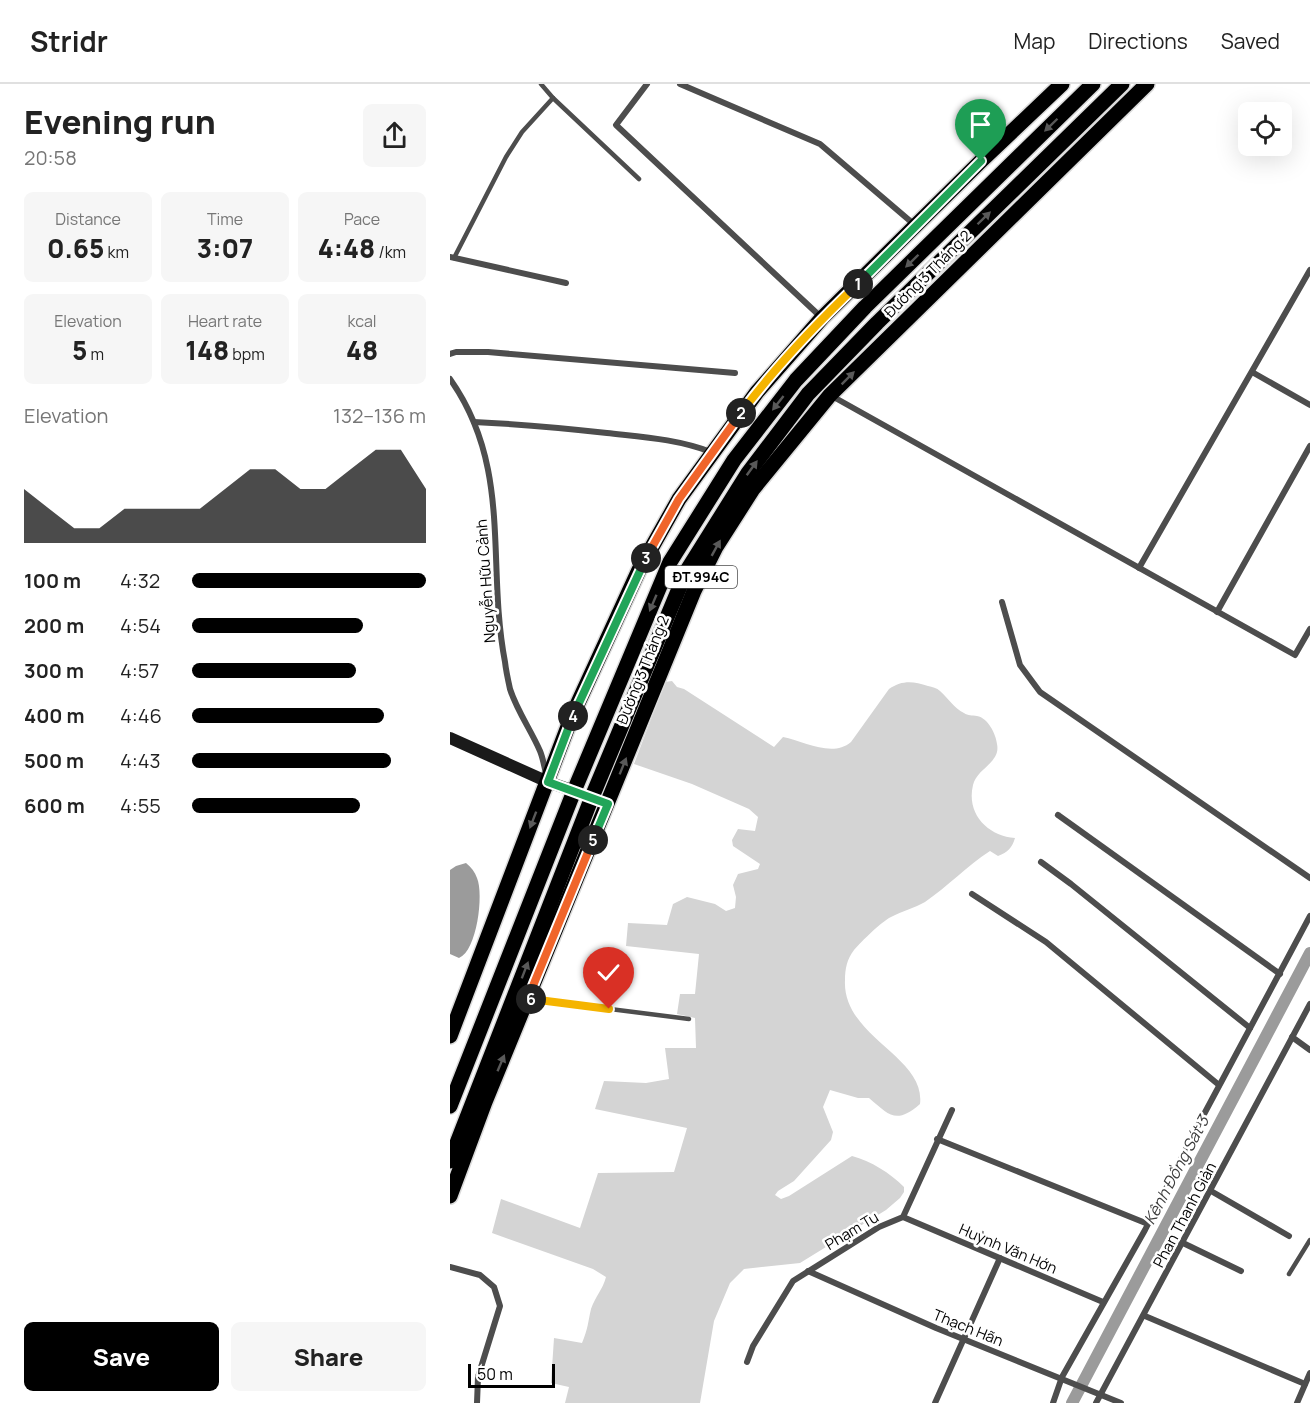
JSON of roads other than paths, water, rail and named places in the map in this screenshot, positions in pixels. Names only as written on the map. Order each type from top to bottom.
[{"type":"main road","name":"ĐT.994C","points":[[450,1036],[572,716],[639,570],[679,499],[711,452],[771,374],[822,318],[1062,84]]},
{"type":"main road","name":"Đường 3 Tháng 2","points":[[450,1106],[574,791],[670,562],[734,460],[796,380],[865,307],[1093,84]]},
{"type":"main road","name":"Đường 3 Tháng 2","points":[[450,1161],[592,797],[686,572],[748,473],[808,394],[877,323],[1122,84]]},
{"type":"main road","name":"Đường 3 Tháng 2","points":[[450,1196],[694,591],[716,548],[753,489],[830,395],[1147,84]]},
{"type":"main road","points":[[574,791],[608,804]]},
{"type":"street","points":[[647,84],[616,125],[822,318]]},
{"type":"street","points":[[680,84],[820,144],[916,226]]},
{"type":"street","points":[[452,258],[566,283]]},
{"type":"street","points":[[1139,568],[1310,270]]},
{"type":"street","points":[[450,354],[488,352],[735,373]]},
{"type":"street","points":[[1252,372],[1310,405]]},
{"type":"street","name":"Nguyễn Hữu Cảnh","points":[[450,379],[470,412],[489,468],[496,537],[497,605],[504,659],[511,690],[540,751],[548,782]]},
{"type":"street","points":[[830,395],[1295,656],[1310,629]]},
{"type":"street","points":[[474,422],[531,424],[659,438],[693,445],[711,452]]},
{"type":"street","points":[[1217,612],[1310,447]]},
{"type":"street","points":[[1002,602],[1020,665],[1040,692],[1310,878]]},
{"type":"street","points":[[450,738],[548,782],[574,791]]},
{"type":"street","points":[[1058,815],[1280,974]]},
{"type":"street","points":[[1041,862],[1250,1028]]},
{"type":"street","points":[[972,894],[1046,942],[1219,1085]]},
{"type":"street","points":[[1053,1403],[1062,1378],[1148,1224],[1219,1085],[1310,916]]},
{"type":"street","name":"Phan Thanh Giản","points":[[1096,1403],[1145,1316],[1310,1004]]},
{"type":"street","points":[[1292,1037],[1310,1050]]},
{"type":"street","name":"Phạm Tu","points":[[747,1362],[753,1346],[793,1281],[879,1227],[903,1217],[952,1110]]},
{"type":"street","points":[[937,1139],[1148,1224]]},
{"type":"street","points":[[1211,1191],[1288,1236]]},
{"type":"street","name":"Huỳnh Văn Hớn","points":[[903,1217],[1103,1302]]},
{"type":"street","points":[[1183,1243],[1241,1271]]},
{"type":"street","points":[[935,1403],[962,1338],[1000,1258]]},
{"type":"street","points":[[450,1267],[480,1275],[494,1287],[500,1306],[478,1377],[477,1403]]},
{"type":"street","name":"Thạch Hãn","points":[[808,1271],[962,1338],[1121,1403]]},
{"type":"street","points":[[1145,1316],[1305,1384]]},
{"type":"street","points":[[1297,1403],[1310,1373]]},
{"type":"lane","points":[[541,84],[553,99],[639,179]]},
{"type":"lane","points":[[452,258],[506,157],[522,132],[553,99]]},
{"type":"lane","points":[[528,998],[690,1019]]},
{"type":"lane","points":[[1289,1274],[1310,1240]]},
{"type":"waterway","name":"Kênh Đồng Sát 3","points":[[1072,1403],[1310,953]]}]
